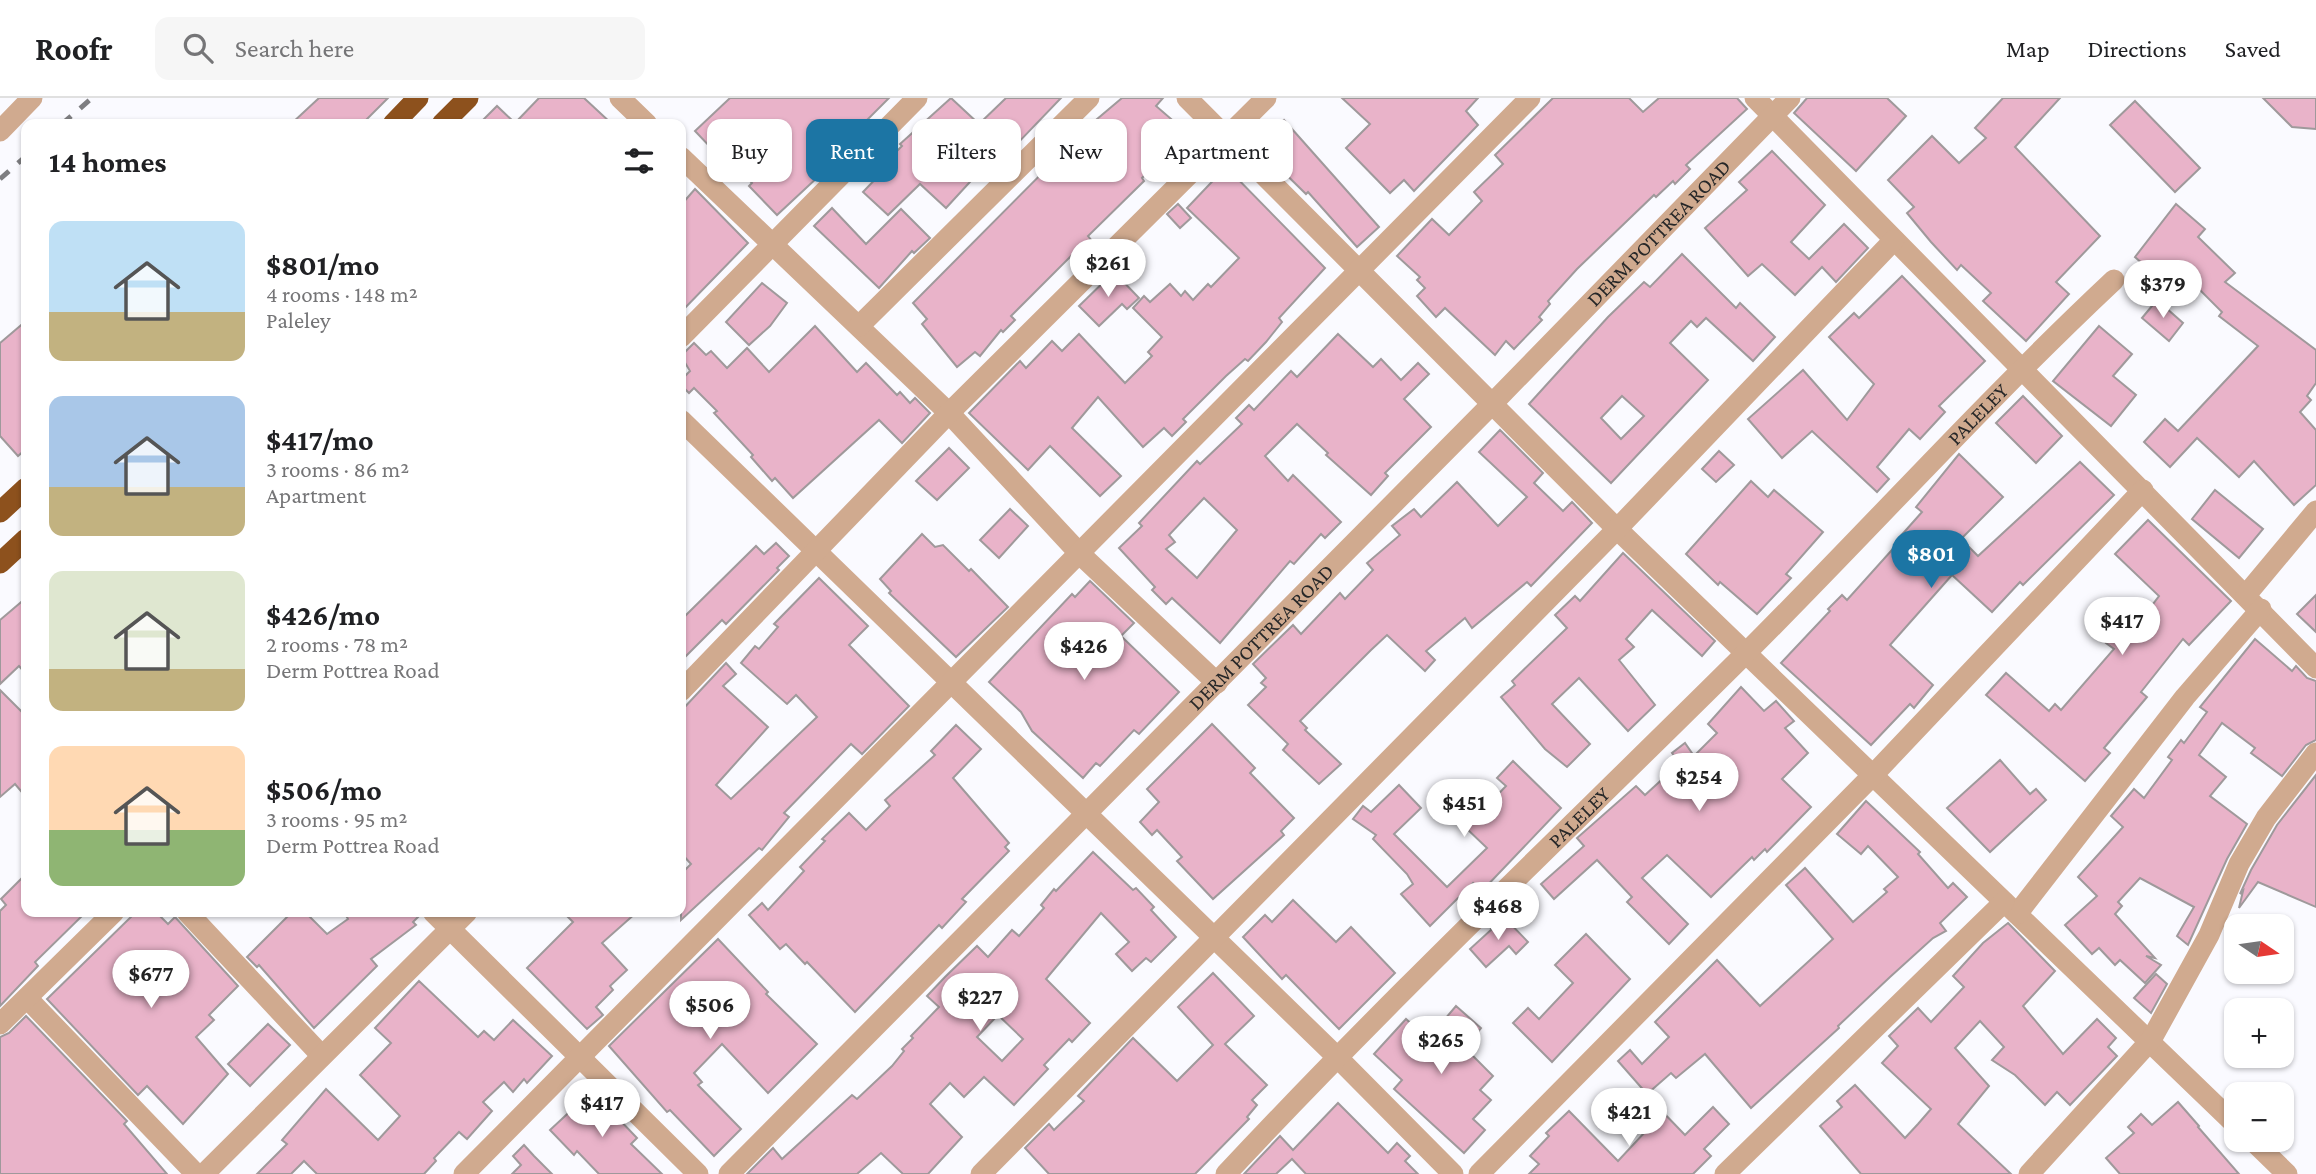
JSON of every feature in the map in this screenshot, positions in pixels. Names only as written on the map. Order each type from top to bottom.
[{"type":"highway","points":[[398,119],[418,98]]},
{"type":"highway","points":[[447,119],[468,98]]},
{"type":"highway","points":[[0,512],[21,493]]},
{"type":"highway","points":[[0,563],[21,544]]},
{"type":"street","points":[[0,131],[32,98]]},
{"type":"street","points":[[620,98],[642,119]]},
{"type":"street","points":[[686,332],[917,98]]},
{"type":"street","points":[[859,326],[1089,98]]},
{"type":"street","points":[[1187,98],[1208,119]]},
{"type":"street","points":[[1246,119],[1266,98]]},
{"type":"street","points":[[464,1174],[1081,555],[1530,98]]},
{"type":"street","points":[[1755,98],[2316,668]]},
{"type":"street","name":"DERM POTTREA ROAD","points":[[730,1174],[1491,405],[1790,98]]},
{"type":"street","points":[[686,163],[949,413],[1081,555],[1217,683]]},
{"type":"street","points":[[686,686],[949,413],[1183,182]]},
{"type":"street","points":[[1271,182],[1491,405],[2224,1113]]},
{"type":"street","points":[[981,1174],[1617,528],[1894,240]]},
{"type":"street","name":"PALELEY","points":[[1226,1174],[1336,1056],[1746,652],[2020,368],[2114,280]]},
{"type":"street","points":[[686,425],[1336,1056],[1453,1174]]},
{"type":"street","points":[[1479,1174],[1873,775],[2143,490]]},
{"type":"street","points":[[2245,594],[2316,511]]},
{"type":"street","points":[[1725,1174],[2010,908],[2261,610]]},
{"type":"street","points":[[2029,1174],[2151,1040],[2209,935],[2239,863],[2266,818],[2316,753]]},
{"type":"street","points":[[0,1024],[109,917]]},
{"type":"street","points":[[192,917],[321,1055]]},
{"type":"street","points":[[438,917],[698,1174]]},
{"type":"street","points":[[204,1174],[462,917]]},
{"type":"street","points":[[27,998],[196,1174]]},
{"type":"street","points":[[2264,1152],[2287,1174]]},
{"type":"building","points":[[319,98],[388,98],[367,119],[296,119]]},
{"type":"building","points":[[539,98],[584,98],[607,119],[519,119]]},
{"type":"building","points":[[730,98],[889,98],[868,119],[806,119],[806,182],[812,182],[777,215],[749,186],[751,182],[792,182],[792,119],[708,119]]},
{"type":"building","points":[[951,98],[974,119],[928,119]]},
{"type":"building","points":[[1006,98],[1061,98],[1041,119],[1035,119],[1035,125],[1021,140],[1021,119],[984,119]]},
{"type":"building","points":[[1122,98],[1163,98],[1156,106],[1171,119],[1141,119],[1143,182],[1088,236],[1092,241],[1078,255],[1075,252],[1011,316],[1015,320],[1003,332],[1001,330],[980,356],[975,352],[957,367],[922,324],[927,319],[913,303],[1035,180],[1127,182],[1127,119],[1097,119]]},
{"type":"building","points":[[1342,98],[1478,98],[1466,111],[1478,125],[1414,191],[1404,180],[1390,193],[1346,148],[1370,124]]},
{"type":"building","points":[[1553,98],[1629,98],[1643,112],[1659,98],[1737,98],[1747,109],[1686,165],[1690,169],[1675,184],[1673,181],[1656,197],[1654,195],[1577,269],[1548,301],[1550,304],[1539,317],[1542,320],[1514,349],[1506,341],[1495,355],[1445,308],[1436,317],[1417,296],[1425,288],[1417,280],[1420,277],[1397,256],[1432,219],[1449,235],[1482,201],[1474,192],[1503,164],[1495,155]]},
{"type":"building","points":[[1807,98],[1887,98],[1906,116],[1856,171],[1794,113]]},
{"type":"building","points":[[2003,98],[2060,98],[2015,147],[2100,236],[2056,282],[2069,294],[2026,341],[1983,301],[1991,293],[1961,265],[1957,270],[1931,242],[1907,213],[1914,207],[1888,180],[1932,136],[1959,163],[1986,138],[1975,128]]},
{"type":"building","points":[[2263,98],[2316,98],[2316,129],[2292,127]]},
{"type":"building","points":[[2135,101],[2200,168],[2175,192],[2110,125]]},
{"type":"building","points":[[497,106],[511,119],[484,119]]},
{"type":"building","points":[[707,120],[707,144],[695,131]]},
{"type":"building","points":[[1293,130],[1379,227],[1357,247],[1308,192],[1306,194],[1293,181]]},
{"type":"building","points":[[912,133],[912,182],[970,182],[946,208],[920,184],[888,215],[863,192],[873,182],[898,182],[898,150],[902,146],[900,144]]},
{"type":"building","points":[[1772,151],[1825,205],[1791,242],[1809,259],[1844,224],[1868,248],[1836,282],[1822,267],[1795,295],[1762,264],[1748,276],[1705,228],[1747,190],[1739,182]]},
{"type":"building","points":[[1212,182],[1241,182],[1325,268],[1279,318],[1282,322],[1266,342],[1248,361],[1245,359],[1226,376],[1183,419],[1186,422],[1172,436],[1164,428],[1143,447],[1098,397],[1072,428],[1121,476],[1100,496],[1050,446],[1028,470],[969,413],[1020,361],[1026,368],[1052,341],[1062,351],[1079,334],[1125,383],[1152,356],[1148,352],[1162,337],[1133,308],[1144,296],[1150,302],[1170,284],[1181,296],[1185,291],[1193,300],[1208,284],[1211,287],[1239,258],[1187,208]]},
{"type":"building","points":[[695,189],[748,243],[686,307],[686,199]]},
{"type":"building","points":[[1178,204],[1191,218],[1180,228],[1167,214]]},
{"type":"building","points":[[2176,204],[2205,229],[2198,237],[2235,273],[2225,282],[2316,350],[2316,383],[2307,396],[2311,400],[2300,412],[2316,430],[2316,485],[2294,505],[2254,461],[2239,477],[2197,438],[2170,467],[2144,442],[2165,419],[2178,431],[2258,346],[2219,316],[2222,312],[2174,264],[2160,279],[2135,257]]},
{"type":"building","points":[[832,208],[866,244],[901,209],[930,238],[914,253],[912,251],[879,288],[814,226]]},
{"type":"building","points":[[1682,254],[1736,308],[1740,303],[1775,337],[1753,361],[1706,318],[1697,327],[1691,321],[1670,343],[1708,380],[1611,483],[1529,404],[1608,317],[1644,282],[1650,287]],"holes":[[[1622,396],[1644,416],[1621,439],[1601,418]]]},
{"type":"building","points":[[1114,272],[1139,298],[1127,309],[1122,304],[1099,326],[1079,306]]},
{"type":"building","points":[[1902,276],[1985,361],[1939,406],[1945,412],[1920,439],[1909,429],[1877,467],[1889,479],[1877,492],[1812,431],[1782,458],[1748,419],[1803,370],[1847,420],[1874,384],[1829,337],[1854,313],[1859,318]]},
{"type":"building","points":[[762,283],[787,303],[770,326],[749,345],[726,322]]},
{"type":"building","points":[[2157,300],[2183,323],[2169,341],[2142,318]]},
{"type":"building","points":[[21,325],[21,453],[18,456],[0,436],[0,343]]},
{"type":"building","points":[[815,326],[857,372],[866,363],[897,395],[900,392],[910,403],[915,398],[930,413],[902,443],[879,420],[793,498],[775,478],[772,481],[751,457],[753,455],[714,413],[717,411],[694,388],[689,393],[686,390],[686,375],[690,371],[686,364],[686,351],[694,343],[706,355],[711,351],[727,368],[747,348],[769,372]]},
{"type":"building","points":[[2099,326],[2132,354],[2113,376],[2136,395],[2111,426],[2053,381]]},
{"type":"building","points":[[1338,334],[1373,367],[1381,359],[1401,380],[1418,363],[1429,374],[1404,399],[1431,427],[1385,473],[1388,476],[1371,495],[1326,455],[1328,453],[1297,424],[1265,456],[1288,481],[1293,475],[1341,522],[1325,538],[1321,534],[1294,564],[1290,561],[1220,643],[1172,598],[1166,604],[1152,590],[1155,587],[1119,548],[1142,526],[1139,523],[1197,461],[1200,464],[1242,424],[1236,418],[1249,405],[1254,410],[1291,371],[1297,377]],"holes":[[[1204,498],[1237,530],[1197,578],[1166,549],[1175,542],[1169,535]]]},
{"type":"building","points":[[2023,396],[2062,436],[2036,463],[1996,423]]},
{"type":"building","points":[[1500,430],[1543,473],[1534,483],[1563,511],[1572,502],[1592,523],[1531,586],[1527,582],[1472,628],[1465,618],[1426,651],[1435,660],[1425,671],[1387,635],[1371,650],[1300,721],[1307,728],[1305,730],[1341,764],[1319,784],[1283,750],[1288,744],[1248,705],[1266,687],[1261,683],[1266,678],[1253,664],[1293,625],[1301,634],[1340,593],[1345,599],[1373,570],[1367,563],[1400,535],[1392,526],[1414,509],[1421,517],[1457,482],[1498,526],[1527,497],[1479,452]]},
{"type":"building","points":[[949,448],[969,468],[937,500],[916,481]]},
{"type":"building","points":[[1719,451],[1734,465],[1716,482],[1702,469]]},
{"type":"building","points":[[1959,454],[2003,497],[1961,539],[1978,556],[2080,462],[2114,495],[2023,585],[2020,582],[1992,612],[1952,575],[1890,645],[1933,685],[1914,708],[1910,704],[1871,745],[1781,663],[1830,611],[1828,609],[1842,595],[1847,600],[1900,541],[1898,539],[1922,512],[1916,507]]},
{"type":"building","points":[[1751,481],[1768,497],[1774,490],[1823,532],[1786,574],[1791,578],[1757,614],[1720,582],[1718,585],[1686,554]]},
{"type":"building","points":[[2215,490],[2263,529],[2239,558],[2192,519]]},
{"type":"building","points":[[1010,509],[1028,526],[999,558],[980,540]]},
{"type":"building","points":[[2148,520],[2231,601],[2189,645],[2183,639],[2141,692],[2147,697],[2104,748],[2110,753],[2085,781],[1986,695],[2006,673],[2049,711],[2055,704],[2061,710],[2114,649],[2106,643],[2124,620],[2134,629],[2159,596],[2115,554]]},
{"type":"building","points":[[922,534],[935,547],[943,545],[1008,607],[956,657],[889,593],[891,591],[880,579]]},
{"type":"building","points":[[776,543],[789,556],[777,568],[779,570],[726,624],[722,620],[686,656],[686,615],[756,546],[764,554]]},
{"type":"building","points":[[1623,553],[1715,641],[1702,656],[1652,610],[1626,639],[1634,647],[1619,660],[1655,705],[1628,731],[1579,678],[1552,704],[1590,744],[1567,767],[1545,749],[1501,697],[1515,685],[1512,681],[1567,628],[1555,615],[1575,596],[1580,601]]},
{"type":"building","points":[[819,578],[868,626],[849,645],[909,706],[862,754],[851,744],[784,813],[789,817],[762,850],[759,848],[686,915],[686,869],[691,864],[686,858],[686,706],[726,663],[736,674],[723,686],[768,727],[716,785],[731,799],[817,717],[796,695],[787,704],[741,663],[755,646],[759,649],[778,627],[774,624]]},
{"type":"building","points":[[1090,581],[1134,623],[1121,636],[1179,692],[1139,734],[1134,730],[1100,766],[1096,763],[1083,778],[1032,731],[1021,712],[989,682],[1072,594],[1075,597]]},
{"type":"building","points":[[2316,595],[2316,632],[2297,614]]},
{"type":"building","points":[[21,602],[21,668],[19,666],[0,684],[0,620]]},
{"type":"building","points":[[2255,639],[2292,671],[2296,666],[2307,678],[2316,681],[2316,740],[2306,745],[2282,776],[2251,753],[2255,748],[2222,723],[2199,755],[2226,777],[2210,796],[2247,824],[2227,859],[2188,945],[2177,936],[2194,907],[2140,878],[2118,902],[2122,906],[2115,914],[2155,958],[2146,956],[2161,965],[2145,983],[2120,960],[2115,965],[2099,948],[2092,954],[2065,925],[2097,896],[2078,877],[2123,827],[2111,816],[2134,789],[2144,798],[2172,760],[2168,757],[2181,740],[2184,743],[2207,712],[2200,707]]},
{"type":"building","points":[[1741,687],[1764,711],[1776,701],[1794,721],[1785,728],[1808,753],[1782,779],[1811,807],[1767,852],[1765,849],[1754,860],[1752,857],[1711,897],[1667,855],[1642,878],[1688,924],[1669,944],[1627,902],[1632,897],[1597,860],[1554,899],[1541,884],[1584,846],[1577,838],[1636,786],[1645,795],[1680,763],[1672,753],[1685,743],[1694,756],[1717,733],[1708,724]]},
{"type":"building","points":[[0,690],[21,711],[21,791],[15,784],[0,797]]},
{"type":"building","points":[[1212,724],[1255,768],[1250,773],[1294,818],[1281,831],[1284,835],[1213,899],[1177,861],[1182,857],[1157,830],[1152,835],[1140,822],[1159,802],[1147,789]]},
{"type":"building","points":[[956,725],[981,749],[953,778],[1009,843],[1005,847],[1009,851],[962,899],[966,902],[942,928],[939,925],[855,1012],[807,962],[805,964],[786,944],[780,949],[749,915],[762,903],[768,910],[804,871],[800,867],[825,841],[822,839],[849,813],[866,830],[890,806],[885,800],[935,755],[931,751]]},
{"type":"building","points":[[2000,760],[2030,794],[2036,789],[2046,800],[1990,852],[1947,808]]},
{"type":"building","points":[[1513,761],[1561,808],[1481,892],[1473,883],[1430,926],[1401,894],[1413,884],[1407,874],[1373,839],[1376,835],[1353,819],[1363,806],[1371,812],[1399,785],[1421,808],[1394,834],[1447,887],[1487,848],[1466,828],[1506,786],[1497,778]]},
{"type":"building","points":[[2316,775],[2316,907],[2258,882],[2239,908],[2243,891],[2240,894],[2277,825]]},
{"type":"building","points":[[1866,801],[1920,852],[1918,854],[1948,888],[1953,883],[1967,897],[1940,923],[1946,931],[1933,938],[1890,977],[1838,1026],[1839,1028],[1751,1108],[1705,1054],[1676,1078],[1671,1073],[1647,1094],[1618,1061],[1630,1050],[1642,1064],[1669,1037],[1655,1022],[1717,960],[1760,1006],[1833,939],[1786,885],[1805,868],[1853,922],[1887,892],[1884,889],[1898,877],[1868,846],[1861,854],[1837,834]]},
{"type":"building","points":[[1093,852],[1133,890],[1136,888],[1154,907],[1151,910],[1176,937],[1151,962],[1146,958],[1132,971],[1116,954],[1129,942],[1101,913],[1046,979],[1090,1023],[1072,1042],[1069,1039],[1044,1065],[1048,1069],[1014,1105],[984,1077],[964,1097],[950,1083],[930,1104],[962,1137],[928,1174],[903,1174],[881,1153],[857,1174],[747,1174],[773,1148],[782,1159],[852,1095],[857,1099],[892,1066],[904,1051],[902,1049],[913,1038],[911,1036],[939,1007],[927,996],[945,977],[977,946],[988,957],[1012,930],[1019,936],[1044,908],[1041,905],[1054,889],[1056,891]],"holes":[[[998,1015],[1023,1039],[1002,1061],[977,1037]]]},
{"type":"building","points":[[21,879],[21,917],[81,917],[35,962],[38,966],[0,1006],[0,911],[6,905],[1,899]]},
{"type":"building","points":[[1293,900],[1336,942],[1351,927],[1395,973],[1339,1029],[1286,975],[1282,979],[1243,937],[1265,915],[1272,922]]},
{"type":"building","points":[[1502,915],[1528,942],[1516,954],[1509,946],[1486,967],[1470,949],[1492,929],[1490,927]]},
{"type":"building","points":[[131,917],[161,917],[168,924],[175,917],[238,986],[209,1015],[214,1020],[196,1037],[228,1074],[183,1124],[147,1086],[138,1095],[47,999]]},
{"type":"building","points":[[287,917],[310,917],[327,934],[348,919],[347,917],[418,917],[413,922],[416,925],[371,959],[377,966],[314,1028],[259,965],[257,967],[247,957]]},
{"type":"building","points":[[568,917],[631,917],[602,943],[627,970],[610,986],[613,990],[596,1007],[603,1015],[587,1029],[527,968],[573,922]]},
{"type":"building","points":[[2008,923],[2055,971],[2023,1006],[2063,1054],[2097,1019],[2116,1038],[2108,1047],[2117,1056],[2070,1105],[2057,1092],[2045,1105],[2015,1075],[1992,1060],[2004,1047],[1980,1021],[1955,1048],[1989,1086],[1958,1124],[2011,1174],[1861,1174],[1820,1126],[1842,1107],[1837,1101],[1855,1085],[1905,1138],[1918,1124],[1931,1109],[1882,1063],[1898,1046],[1889,1036],[1918,1008],[1931,1022],[1964,987],[1953,976],[1983,943]]},
{"type":"building","points":[[1586,934],[1630,979],[1552,1062],[1513,1023],[1528,1008],[1539,1019],[1573,983],[1555,965]]},
{"type":"building","points":[[718,939],[768,992],[766,994],[817,1044],[768,1093],[722,1044],[694,1073],[702,1082],[698,1085],[741,1129],[714,1156],[670,1110],[667,1112],[609,1046]]},
{"type":"building","points":[[1213,973],[1254,1016],[1225,1044],[1267,1085],[1252,1100],[1257,1105],[1247,1117],[1249,1119],[1195,1174],[1049,1174],[1025,1148],[1049,1124],[1054,1130],[1084,1101],[1078,1096],[1133,1038],[1177,1081],[1213,1045],[1178,1007]]},
{"type":"building","points":[[2156,974],[2167,984],[2151,1013],[2134,998]]},
{"type":"building","points":[[419,981],[478,1037],[484,1031],[494,1040],[513,1020],[552,1056],[527,1083],[524,1079],[513,1092],[504,1082],[483,1102],[492,1111],[467,1139],[459,1132],[434,1158],[436,1161],[424,1174],[317,1174],[304,1161],[291,1174],[257,1174],[287,1144],[282,1140],[326,1089],[378,1140],[400,1116],[360,1075],[391,1043],[375,1028]]},
{"type":"building","points":[[1456,1006],[1481,1028],[1465,1048],[1493,1076],[1480,1090],[1491,1100],[1473,1119],[1485,1130],[1464,1153],[1394,1089],[1402,1080],[1374,1054],[1406,1019],[1428,1039]]},
{"type":"building","points":[[26,1016],[127,1121],[124,1124],[167,1174],[0,1174],[0,1037],[9,1033]]},
{"type":"building","points":[[268,1024],[290,1045],[250,1086],[228,1064]]},
{"type":"building","points":[[592,1091],[637,1138],[631,1144],[662,1174],[599,1174],[577,1151],[574,1155],[550,1130]]},
{"type":"building","points":[[2178,1102],[2239,1174],[2120,1174],[2106,1158],[2134,1133],[2128,1127],[2141,1114],[2152,1125]]},
{"type":"building","points":[[1338,1103],[1388,1153],[1397,1143],[1410,1156],[1405,1161],[1418,1174],[1306,1174],[1292,1159],[1276,1174],[1244,1174],[1280,1136],[1293,1150]]},
{"type":"building","points":[[1656,1105],[1685,1135],[1713,1107],[1729,1124],[1704,1149],[1711,1156],[1693,1174],[1529,1174],[1539,1164],[1530,1156],[1549,1136],[1546,1133],[1569,1111],[1618,1161],[1646,1131],[1638,1123]]},
{"type":"building","points":[[524,1145],[552,1174],[512,1174],[521,1165],[513,1156]]},
{"type":"railway","points":[[68,119],[92,98]]},
{"type":"railway","points":[[0,179],[21,160]]}]
